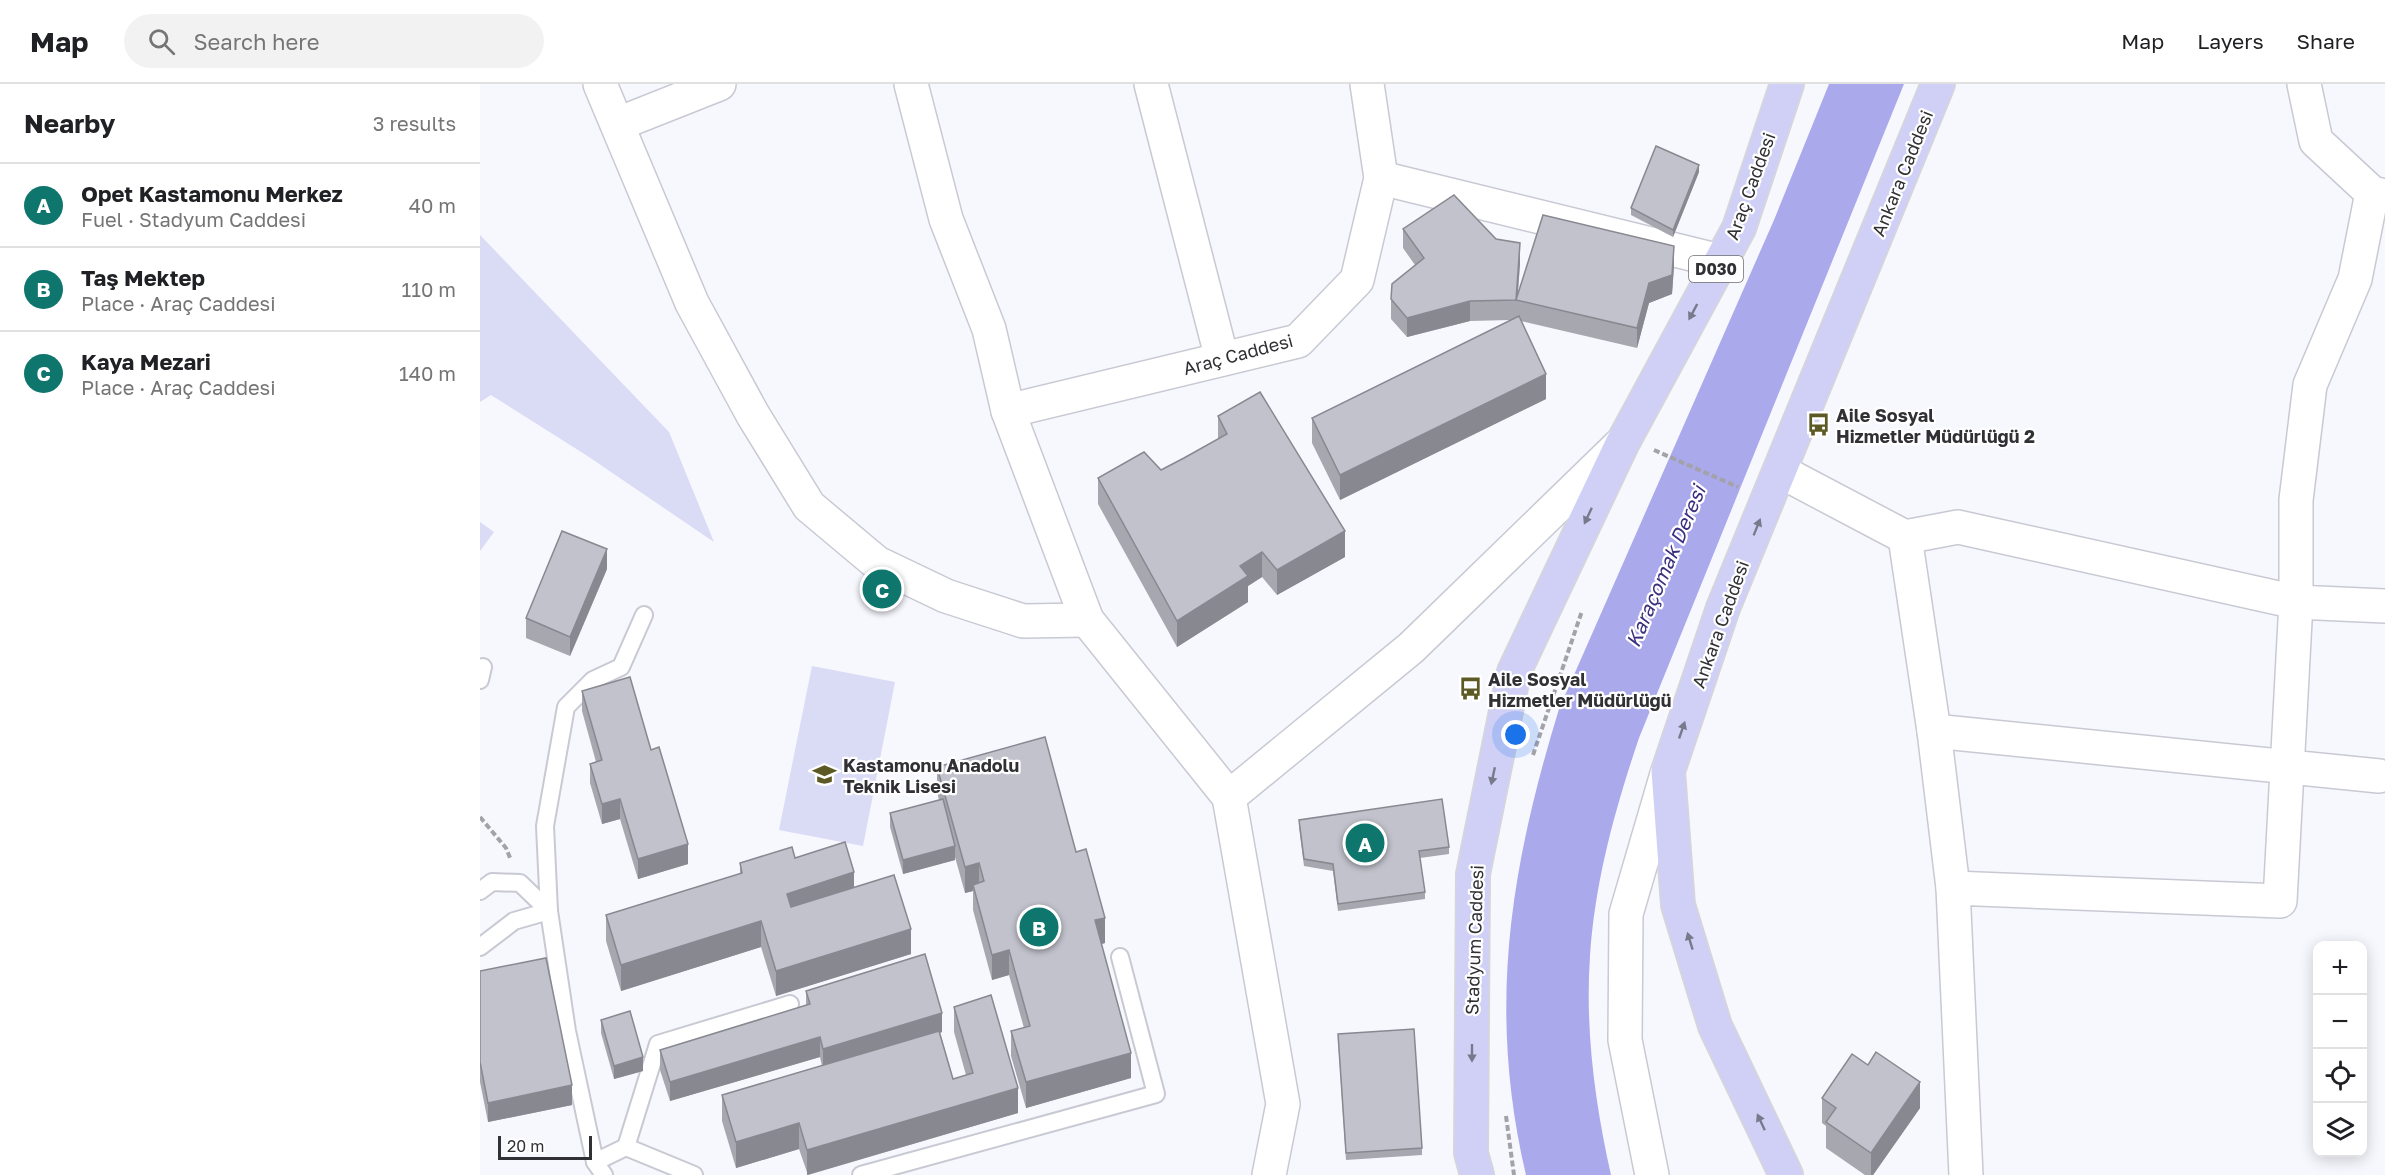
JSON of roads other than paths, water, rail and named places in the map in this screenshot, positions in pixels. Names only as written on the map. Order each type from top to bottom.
[{"type":"main road","name":"Araç Caddesi","points":[[1641,451],[1720,261],[1739,228],[1787,84]]},
{"type":"main road","name":"Ankara Caddesi","points":[[1786,1175],[1716,1026],[1678,905],[1668,771],[1723,608],[1938,84]]},
{"type":"main road","name":"Stadyum Caddesi","points":[[1477,1175],[1471,1153],[1473,874],[1514,672],[1641,451]]},
{"type":"street","points":[[600,84],[692,303],[753,415],[809,506],[877,563],[946,596],[1023,621],[1087,620]]},
{"type":"street","points":[[618,124],[718,84]]},
{"type":"street","points":[[911,84],[946,219],[989,328],[1008,411],[1087,620],[1229,797],[1283,1104],[1269,1175]]},
{"type":"street","points":[[1151,84],[1222,359]]},
{"type":"street","name":"Araç Caddesi","points":[[1008,411],[1298,341],[1357,280],[1381,178],[1367,84]]},
{"type":"street","points":[[1953,888],[2280,901],[2296,602],[2296,500],[2310,385],[2355,279],[2379,194],[2316,141],[2304,84]]},
{"type":"street","points":[[1381,178],[1720,261]]},
{"type":"street","points":[[1229,797],[1411,648],[1641,451]]},
{"type":"street","points":[[1780,471],[1905,537],[1958,527],[2296,602],[2385,606]]},
{"type":"street","points":[[1905,537],[1934,731],[1953,888],[1966,1175]]},
{"type":"street","points":[[1934,731],[2379,776]]},
{"type":"street","points":[[1652,1175],[1625,1040],[1626,914],[1668,771]]},
{"type":"lane","points":[[644,615],[621,667],[593,680],[566,707],[545,826],[549,911],[567,1031],[599,1169],[626,1147],[658,1044],[790,1004]]},
{"type":"lane","points":[[480,891],[492,882],[520,883],[549,911]]},
{"type":"lane","points":[[480,947],[513,921],[549,911]]},
{"type":"lane","points":[[861,1175],[1156,1094],[1120,957]]},
{"type":"lane","points":[[626,1147],[694,1175]]},
{"type":"water","name":"Karaçomak Deresi","points":[[1829,84],[1904,84],[1639,738],[1614,818],[1596,900],[1589,984],[1593,1067],[1600,1121],[1611,1175],[1526,1175],[1514,1114],[1508,1055],[1506,997],[1517,883],[1542,768],[1559,709],[1774,220]]},
{"type":"place","name":"Aile Sosyal Hizmetler Müdürlüğü 2","points":[[1818,425]]},
{"type":"place","name":"Kaya Mezari","points":[[882,589]]},
{"type":"place","name":"Aile Sosyal Hizmetler Müdürlüğü","points":[[1470,689]]},
{"type":"place","name":"Kastamonu Anadolu Teknik Lisesi","points":[[825,775]]},
{"type":"place","name":"Opet Kastamonu Merkez","points":[[1365,843]]},
{"type":"place","name":"Taş Mektep","points":[[1039,927]]}]
